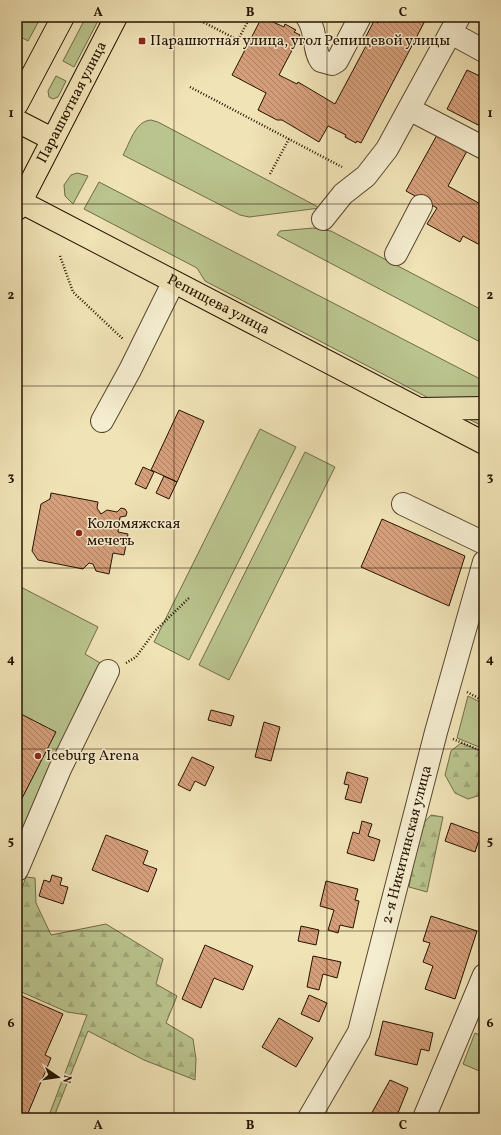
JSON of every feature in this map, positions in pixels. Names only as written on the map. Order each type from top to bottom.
[{"type":"main road","points":[[17,104],[63,17]]},
{"type":"main road","name":"Парашютная улица","points":[[18,204],[116,17]]},
{"type":"main road","points":[[17,121],[52,139]]},
{"type":"main road","name":"Репищева улица","points":[[18,204],[484,443]]},
{"type":"main road","name":"Репищева улица","points":[[420,409],[484,408]]},
{"type":"street","points":[[307,17],[315,35],[317,55],[321,61],[332,64],[337,61],[360,17]]},
{"type":"street","points":[[323,219],[343,194],[366,176],[387,149],[455,25],[484,51]]},
{"type":"street","points":[[409,109],[484,148]]},
{"type":"street","points":[[396,254],[421,206]]},
{"type":"street","points":[[102,421],[173,283]]},
{"type":"street","points":[[403,504],[484,543]]},
{"type":"street","name":"2-я Никитинская улица","points":[[309,1118],[359,1032],[436,732],[484,562]]},
{"type":"street","points":[[17,870],[60,769],[108,671]]},
{"type":"street","points":[[424,1118],[484,975]]},
{"type":"path","points":[[201,21],[238,40],[250,17]]},
{"type":"path","points":[[190,87],[342,167]]},
{"type":"path","points":[[270,174],[288,139]]},
{"type":"path","points":[[60,256],[73,292],[138,353]]},
{"type":"path","points":[[108,671],[136,657],[155,631],[189,598]]},
{"type":"path","points":[[436,732],[484,752]]},
{"type":"green space","points":[[17,17],[41,17],[28,41],[17,35]]},
{"type":"green space","points":[[86,17],[100,17],[74,67],[63,61]]},
{"type":"green space","points":[[56,76],[66,81],[58,97],[53,99],[49,97],[48,91]]},
{"type":"green space","points":[[151,120],[158,122],[320,208],[249,217],[240,215],[123,155],[137,128],[145,121]]},
{"type":"green space","points":[[77,173],[88,176],[73,204],[65,196],[64,185],[71,175]]},
{"type":"green space","points":[[99,182],[484,381],[484,427],[205,281],[197,268],[84,209]]},
{"type":"green space","points":[[313,228],[331,231],[484,311],[484,344],[277,235],[280,231]]},
{"type":"green space","points":[[260,429],[296,447],[189,660],[154,642]]},
{"type":"green space","points":[[305,452],[335,467],[229,680],[199,665]]},
{"type":"green space","name":"Iceburg Arena","points":[[17,585],[98,627],[85,654],[102,664],[17,848]]},
{"type":"green space","points":[[468,696],[484,704],[484,749],[457,738]]},
{"type":"green space","points":[[461,743],[484,752],[484,794],[468,799],[455,793],[445,775],[451,751]]},
{"type":"green space","points":[[431,815],[443,817],[427,892],[409,887],[420,827]]},
{"type":"green space","points":[[26,877],[35,878],[36,903],[51,935],[106,924],[163,959],[156,984],[177,996],[166,1023],[193,1039],[196,1059],[195,1080],[144,1060],[88,1031],[55,1114],[58,1118],[48,1118],[87,1015],[67,1012],[17,990],[17,902]]},
{"type":"green space","points":[[475,1033],[484,1037],[484,1073],[463,1064]]},
{"type":"building","points":[[262,17],[284,27],[285,24],[296,30],[294,32],[300,35],[279,75],[297,84],[298,82],[335,104],[367,44],[363,42],[374,21],[378,23],[381,17],[427,17],[361,143],[357,141],[356,143],[345,137],[346,135],[328,126],[319,142],[282,120],[277,120],[258,110],[266,93],[232,75]]},
{"type":"building","points":[[467,70],[484,78],[484,128],[447,109]]},
{"type":"building","points":[[437,135],[467,151],[448,186],[484,206],[484,237],[480,245],[463,236],[460,242],[427,224],[437,208],[406,191]]},
{"type":"building","points":[[179,410],[204,421],[177,482],[151,470]]},
{"type":"building","points":[[143,467],[154,472],[146,489],[135,484]]},
{"type":"building","points":[[164,476],[177,482],[169,499],[156,493]]},
{"type":"building","name":"Коломяжская мечеть","points":[[51,493],[98,502],[97,508],[101,514],[107,510],[117,512],[121,508],[125,509],[127,512],[126,516],[120,517],[118,532],[128,534],[124,555],[113,553],[109,574],[96,571],[93,564],[89,563],[83,569],[38,560],[32,551],[41,504],[50,499]]},
{"type":"building","points":[[382,519],[465,556],[449,606],[361,567]]},
{"type":"building","points":[[211,710],[234,716],[231,726],[208,720]]},
{"type":"building","points":[[17,712],[56,732],[17,808]]},
{"type":"building","points":[[264,722],[280,727],[271,761],[255,757]]},
{"type":"building","points":[[192,757],[214,767],[205,786],[195,781],[190,791],[178,785]]},
{"type":"building","points":[[347,772],[368,778],[361,803],[345,799],[349,785],[344,784]]},
{"type":"building","points":[[362,821],[372,824],[368,836],[380,840],[374,861],[347,853],[353,832],[359,834]]},
{"type":"building","points":[[451,823],[481,834],[475,852],[445,841]]},
{"type":"building","points":[[106,835],[148,851],[143,864],[157,869],[148,892],[92,870]]},
{"type":"building","points":[[52,875],[62,878],[60,885],[68,887],[63,904],[39,896],[44,880],[50,882]]},
{"type":"building","points":[[326,881],[358,889],[355,900],[359,901],[353,928],[340,925],[338,933],[328,930],[334,910],[320,906]]},
{"type":"building","points":[[431,916],[477,931],[455,999],[425,989],[433,966],[423,962],[430,943],[423,941]]},
{"type":"building","points":[[301,926],[319,930],[316,945],[298,941]]},
{"type":"building","points":[[205,945],[253,966],[243,990],[214,978],[201,1008],[182,999]]},
{"type":"building","points":[[313,956],[341,962],[337,978],[323,974],[319,990],[307,987]]},
{"type":"building","points":[[17,994],[63,1014],[45,1055],[51,1058],[26,1118],[17,1118],[17,1051],[20,1045],[17,1044]]},
{"type":"building","points":[[309,995],[327,1003],[319,1022],[301,1014]]},
{"type":"building","points":[[279,1018],[313,1038],[296,1067],[262,1047]]},
{"type":"building","points":[[383,1021],[433,1033],[429,1051],[421,1049],[417,1065],[375,1055]]},
{"type":"building","points":[[390,1080],[408,1088],[396,1118],[369,1118]]},
{"type":"place","name":"Парашютная улица, угол Репищевой улицы","points":[[142,41]]},
{"type":"place","name":"Коломяжская мечеть","points":[[79,533]]},
{"type":"place","name":"Iceburg Arena","points":[[38,756]]}]
